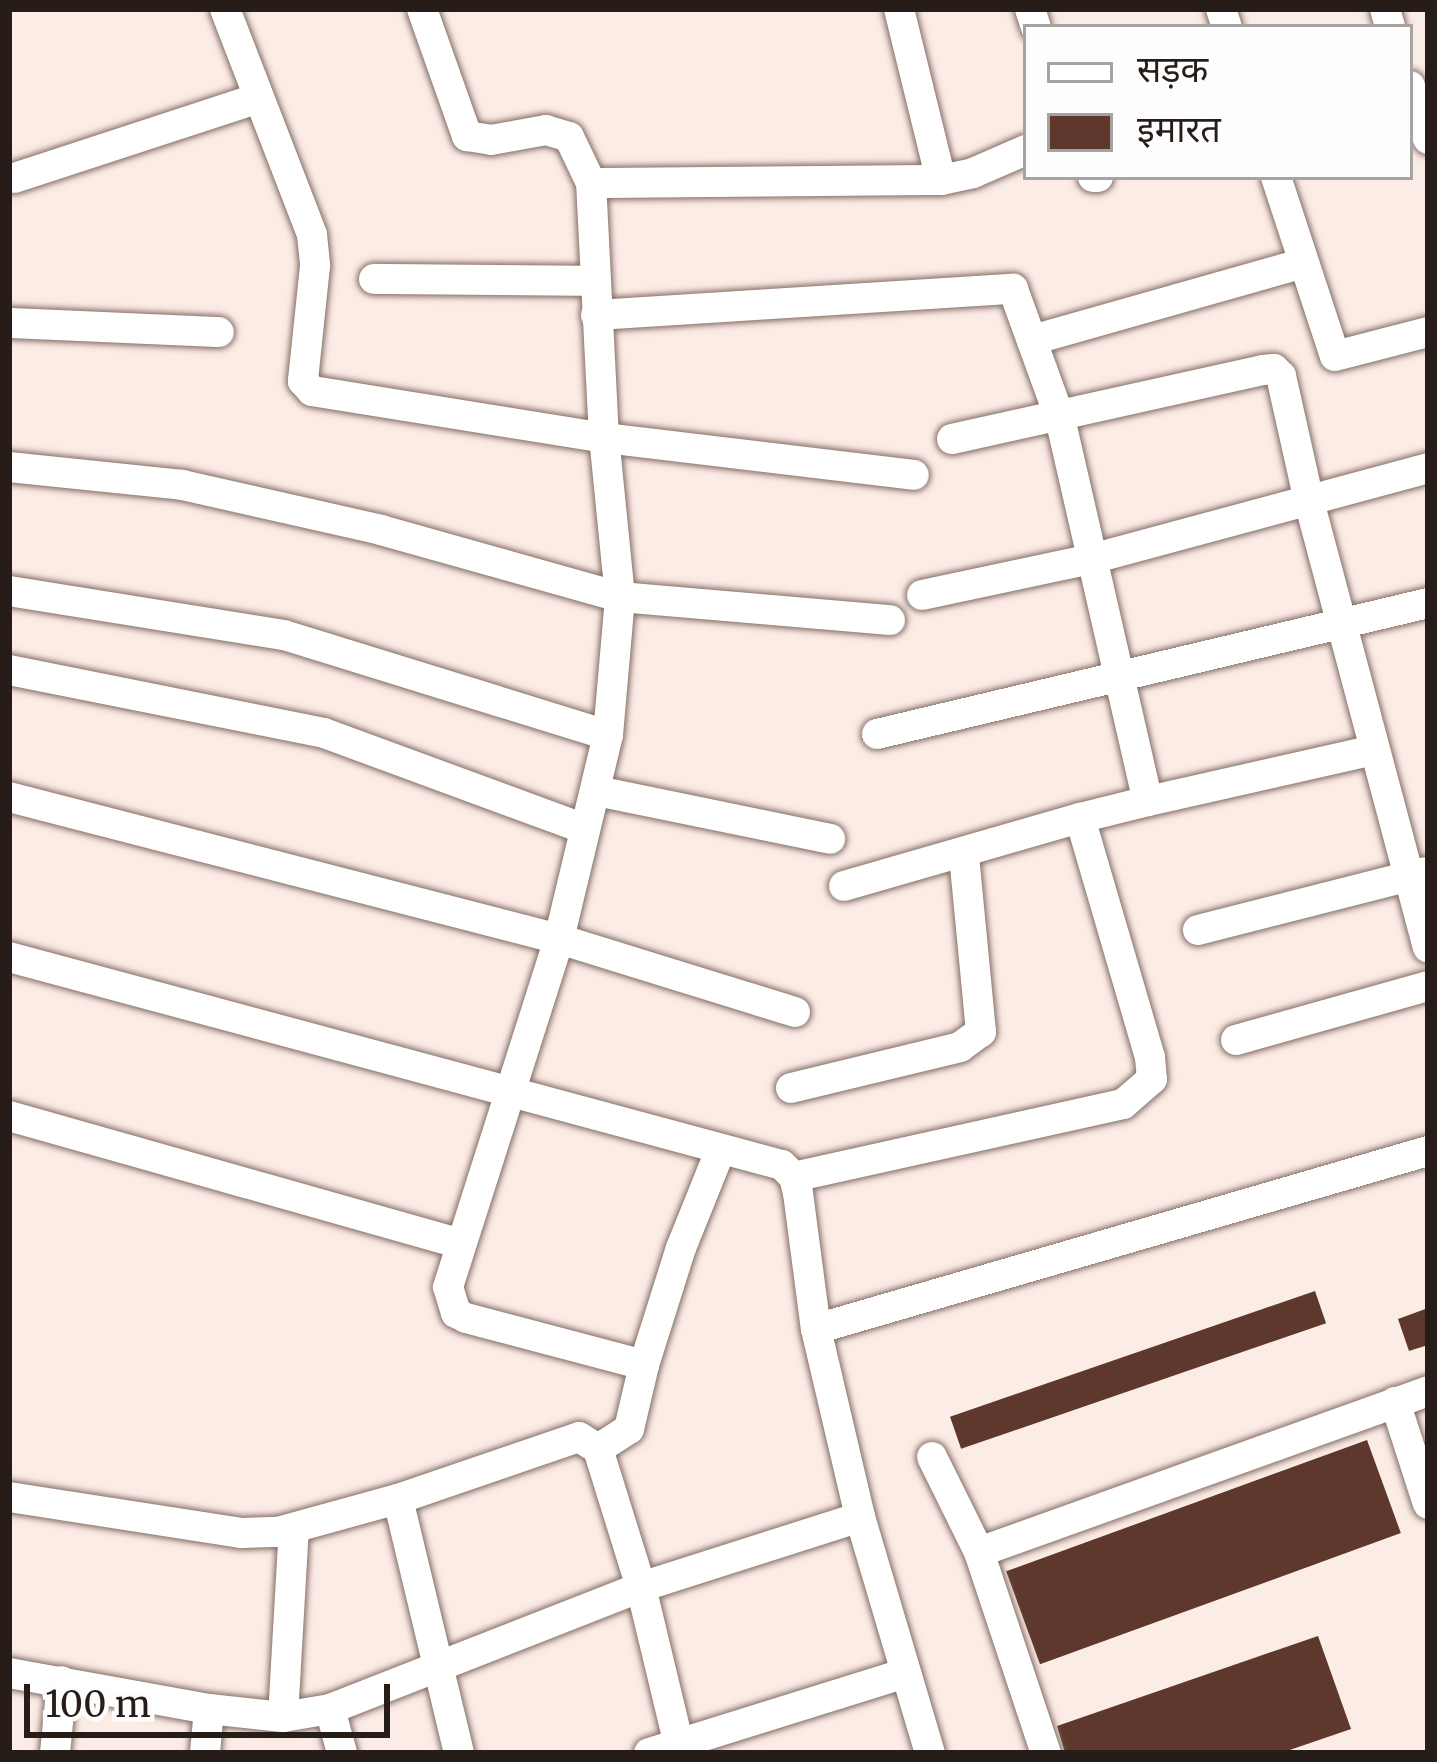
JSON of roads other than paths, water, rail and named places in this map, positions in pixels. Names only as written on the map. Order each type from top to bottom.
[{"type":"street","points":[[224,9],[315,250],[303,381],[312,392],[604,438],[914,475]]},
{"type":"street","points":[[422,9],[467,136],[491,140],[546,130],[568,137],[591,183],[593,281],[620,598],[608,735],[597,791],[559,939],[458,1243],[448,1287],[456,1313],[644,1365]]},
{"type":"street","points":[[898,9],[941,180]]},
{"type":"street","points":[[1413,95],[1428,139]]},
{"type":"street","points":[[14,178],[256,99]]},
{"type":"street","points":[[591,183],[941,180],[973,173],[1023,151]]},
{"type":"street","points":[[1277,180],[1301,265],[1335,356],[1428,332]]},
{"type":"street","points":[[1032,340],[1301,265]]},
{"type":"street","points":[[374,279],[593,281]]},
{"type":"street","points":[[596,316],[1013,289],[1060,418],[1115,674],[1148,801]]},
{"type":"street","points":[[9,323],[219,332]]},
{"type":"street","points":[[952,440],[1274,368],[1284,386],[1374,750],[1418,874],[1428,946]]},
{"type":"street","points":[[9,467],[182,485],[381,530],[620,598],[890,620]]},
{"type":"street","points":[[922,595],[1091,559],[1428,468]]},
{"type":"street","points":[[9,591],[284,635],[608,735]]},
{"type":"street","points":[[877,734],[1428,603]]},
{"type":"street","points":[[9,670],[325,733],[585,829]]},
{"type":"street","points":[[844,886],[1080,818],[1374,750]]},
{"type":"street","points":[[597,791],[830,838]]},
{"type":"street","points":[[9,797],[559,939],[796,1012]]},
{"type":"street","points":[[794,1177],[1123,1104],[1143,1091],[1152,1079],[1150,1057],[1080,818]]},
{"type":"street","points":[[791,1088],[960,1047],[981,1033],[964,855]]},
{"type":"street","points":[[1198,930],[1418,874]]},
{"type":"street","points":[[9,957],[720,1151],[770,1158],[794,1177],[816,1329],[860,1517],[930,1753]]},
{"type":"street","points":[[1236,1040],[1428,986]]},
{"type":"street","points":[[9,1116],[458,1243]]},
{"type":"street","points":[[816,1329],[1428,1150]]},
{"type":"street","points":[[598,1449],[629,1429],[681,1249],[720,1151]]},
{"type":"street","points":[[980,1552],[1428,1391]]},
{"type":"street","points":[[1395,1402],[1428,1504]]},
{"type":"street","points":[[9,1497],[242,1533],[294,1528],[398,1499],[579,1437],[598,1449],[641,1587],[669,1749],[906,1672]]},
{"type":"street","points":[[932,1457],[980,1552],[1046,1753]]},
{"type":"street","points":[[398,1499],[459,1753]]},
{"type":"street","points":[[9,1672],[209,1709],[283,1717],[330,1709],[641,1587],[860,1517]]},
{"type":"street","points":[[283,1717],[294,1528]]},
{"type":"street","points":[[55,1753],[62,1681]]},
{"type":"street","points":[[205,1753],[209,1709]]},
{"type":"street","points":[[330,1709],[342,1753]]}]
